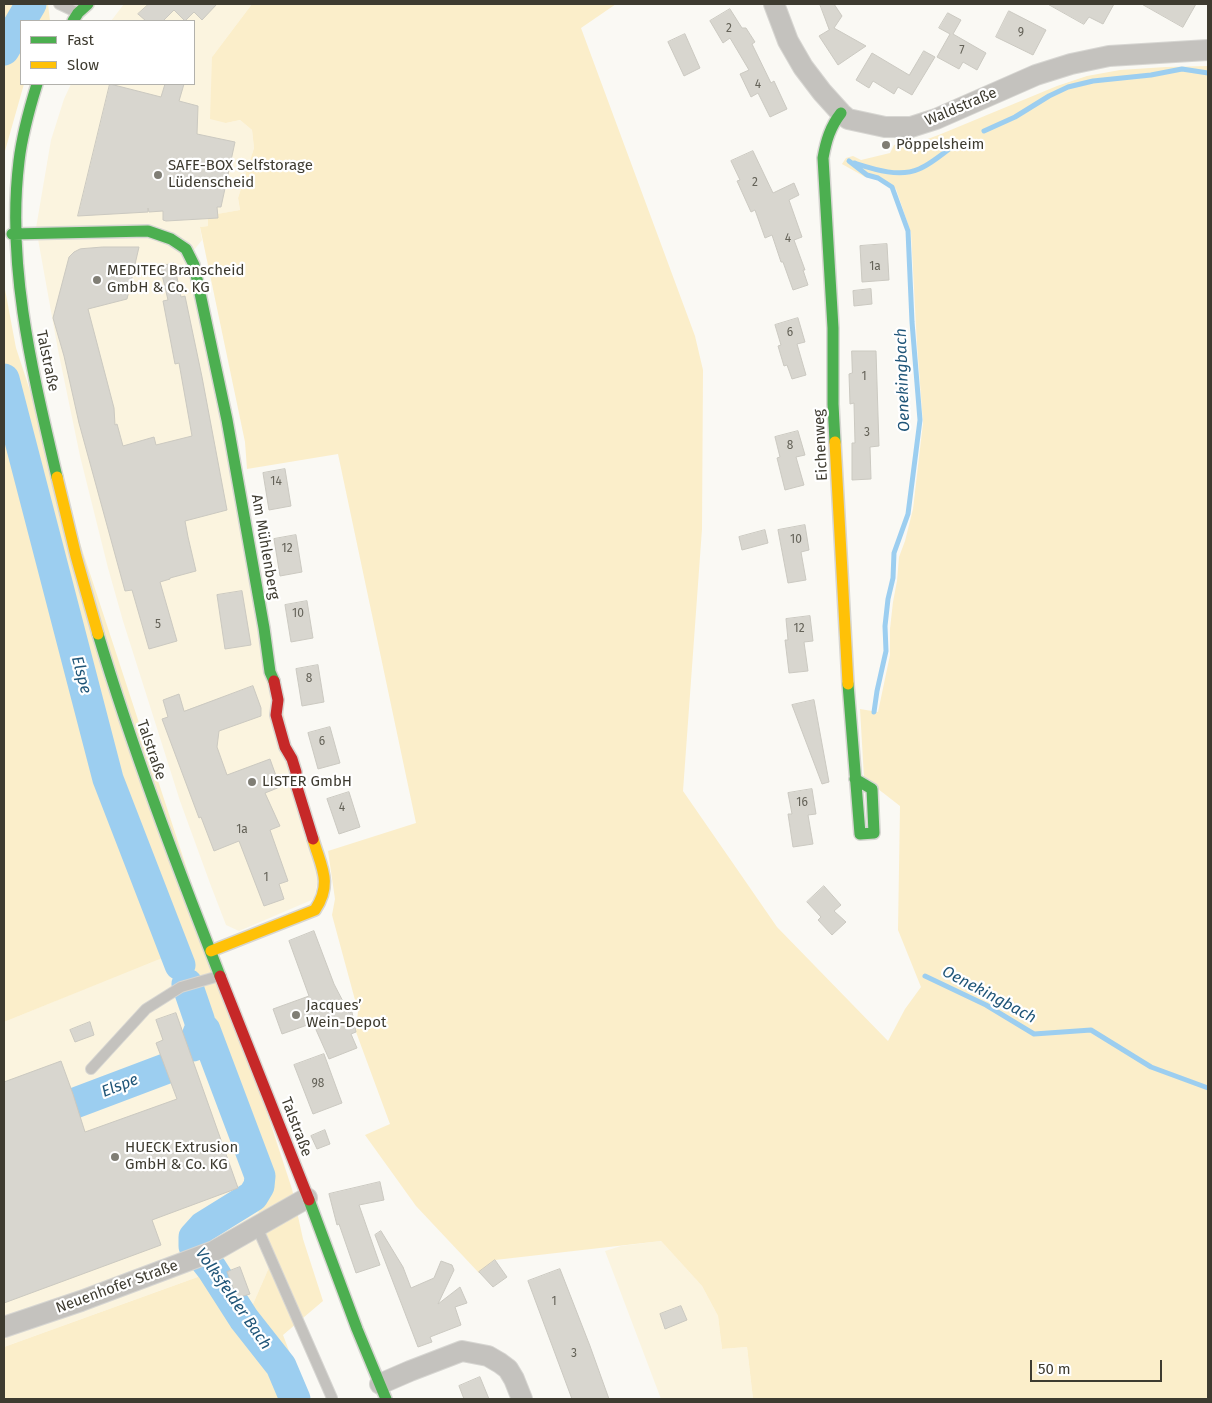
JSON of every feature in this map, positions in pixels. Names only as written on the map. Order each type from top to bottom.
[{"type":"street","points":[[75,17],[88,4]]},
{"type":"street","name":"Waldstraße","points":[[774,4],[788,41],[822,92],[848,119],[885,127],[911,127],[936,119],[1036,75],[1071,64],[1109,56],[1208,50]]},
{"type":"street","name":"Talstraße","points":[[37,85],[23,121],[14,160],[11,197],[12,234],[17,290],[56,477],[94,620],[122,713],[167,841],[383,1392]]},
{"type":"street","name":"Eichenweg","points":[[841,113],[831,125],[823,158],[833,328],[834,404],[846,659],[855,779]]},
{"type":"street","name":"Am Mühlenberg","points":[[12,234],[148,231],[170,239],[186,248],[194,266],[227,420],[270,672],[277,692],[276,715],[285,747],[292,759],[296,772],[296,784],[325,878],[326,887],[322,900],[315,910],[211,951]]},
{"type":"street","name":"Neuenhofer Straße","points":[[4,1328],[214,1251],[307,1198]]},
{"type":"street","points":[[383,1392],[410,1371],[462,1351],[488,1356],[508,1369],[522,1399]]},
{"type":"lane","points":[[58,4],[75,17]]},
{"type":"lane","points":[[91,1069],[146,1009],[181,987],[220,976]]},
{"type":"lane","points":[[257,1227],[332,1398]]},
{"type":"shaded area","points":[[4,4],[48,4],[50,20],[20,20],[20,85],[24,85],[5,151],[4,165]]},
{"type":"shaded area","points":[[124,4],[252,4],[212,57],[226,123],[240,120],[252,130],[254,148],[238,198],[240,210],[218,214],[208,226],[200,227],[202,240],[190,255],[318,879],[314,899],[239,931],[226,925],[211,886],[180,801],[123,621],[80,456],[58,350],[36,228],[51,140],[71,85],[195,85],[195,20],[112,20]]},
{"type":"shaded area","points":[[252,4],[616,4],[581,28],[695,336],[703,370],[702,529],[683,791],[777,927],[888,1041],[905,1009],[921,987],[898,930],[900,806],[864,778],[860,709],[878,712],[890,655],[890,629],[899,557],[913,509],[923,423],[911,233],[896,189],[868,173],[865,177],[842,164],[846,158],[853,156],[861,160],[890,153],[894,145],[925,140],[1057,86],[1087,76],[1120,70],[1208,66],[1208,1399],[753,1399],[747,1347],[722,1349],[718,1316],[702,1286],[661,1241],[495,1260],[479,1273],[416,1206],[365,1135],[390,1124],[356,1032],[358,1011],[332,915],[335,899],[328,851],[416,823],[338,454],[247,469],[245,442],[200,227],[208,226],[208,219],[217,218],[217,214],[240,210],[238,198],[254,148],[252,130],[240,120],[226,123],[210,119],[212,57]]},
{"type":"shaded area","points":[[4,284],[16,348],[292,1189],[303,1239],[323,1301],[283,1335],[303,1379],[308,1399],[4,1399],[4,1347],[206,1274],[233,1314],[253,1304],[274,1256],[167,956],[4,1022]]},
{"type":"shaded area","points":[[167,955],[274,1256],[253,1304],[233,1314],[206,1274],[4,1347],[4,1022]]},
{"type":"shaded area","points":[[661,1241],[702,1286],[718,1316],[722,1349],[747,1347],[753,1399],[661,1399],[605,1251],[621,1246]]},
{"type":"building","points":[[149,4],[217,4],[202,20],[194,12],[184,20],[174,10],[164,20],[145,20],[138,14]]},
{"type":"building","points":[[820,4],[834,4],[842,16],[834,28],[866,46],[838,65],[819,36],[829,30]]},
{"type":"building","points":[[1048,4],[1114,4],[1103,24],[1089,17],[1084,24]]},
{"type":"building","points":[[1142,4],[1196,4],[1183,27]]},
{"type":"building","points":[[730,9],[742,28],[746,28],[755,42],[752,44],[771,83],[774,81],[787,109],[770,117],[758,93],[751,97],[740,74],[749,70],[730,38],[723,43],[710,21]]},
{"type":"building","points":[[1009,11],[1046,30],[1033,55],[996,37]]},
{"type":"building","points":[[948,13],[961,20],[953,34],[986,53],[977,70],[963,62],[959,69],[937,57],[950,34],[939,28]]},
{"type":"building","points":[[685,34],[700,68],[684,76],[668,42]]},
{"type":"building","points":[[924,51],[935,57],[912,95],[898,87],[894,94],[873,81],[869,88],[856,80],[872,53],[909,75]]},
{"type":"building","name":"SAFE-BOX Selfstorage Lüdenscheid","points":[[110,85],[161,97],[165,85],[184,85],[179,101],[198,106],[197,134],[235,142],[221,207],[217,207],[218,218],[166,221],[163,220],[163,211],[149,212],[148,208],[148,212],[78,216]]},
{"type":"building","points":[[753,151],[773,193],[794,183],[799,195],[789,200],[802,237],[794,240],[805,270],[803,270],[808,285],[793,290],[772,235],[765,238],[755,210],[751,212],[737,181],[740,180],[731,161]]},
{"type":"building","points":[[887,244],[889,280],[862,282],[860,246]]},
{"type":"building","points":[[139,247],[127,299],[88,309],[114,408],[115,425],[117,424],[123,446],[154,437],[156,445],[192,436],[179,363],[175,364],[163,301],[168,300],[160,266],[174,263],[181,297],[185,296],[227,510],[185,521],[196,571],[160,582],[177,641],[149,649],[132,590],[125,591],[79,423],[64,356],[53,318],[69,257],[80,249]]},
{"type":"building","points":[[871,289],[872,304],[854,306],[853,291]]},
{"type":"building","points":[[798,318],[805,342],[797,344],[806,375],[792,379],[787,365],[784,366],[778,346],[781,345],[775,325]]},
{"type":"building","points":[[852,351],[876,351],[879,446],[870,447],[871,479],[852,480],[852,443],[855,443],[854,403],[850,404],[849,374],[852,373]]},
{"type":"building","points":[[798,431],[805,455],[796,457],[804,485],[785,490],[777,458],[780,457],[775,437]]},
{"type":"building","points":[[285,469],[291,506],[269,510],[263,473]]},
{"type":"building","points":[[805,525],[809,550],[801,552],[806,580],[788,583],[778,530]]},
{"type":"building","points":[[765,530],[768,543],[742,550],[739,537]]},
{"type":"building","points":[[296,535],[302,572],[280,576],[274,539]]},
{"type":"building","points":[[242,591],[251,645],[225,649],[217,595]]},
{"type":"building","points":[[307,601],[313,638],[291,642],[285,605]]},
{"type":"building","points":[[810,616],[813,641],[804,642],[808,671],[789,673],[785,640],[788,640],[786,619]]},
{"type":"building","points":[[318,665],[324,702],[302,706],[296,669]]},
{"type":"building","points":[[253,686],[261,708],[261,716],[219,731],[217,747],[227,775],[270,759],[280,787],[265,793],[280,826],[270,830],[288,881],[279,884],[284,899],[264,906],[239,841],[214,851],[201,817],[199,818],[162,719],[168,717],[163,700],[179,694],[184,711]]},
{"type":"building","points":[[814,700],[829,782],[822,784],[792,705]]},
{"type":"building","points":[[330,727],[340,763],[318,769],[308,733]]},
{"type":"building","points":[[812,789],[816,814],[808,815],[813,844],[793,847],[788,814],[792,814],[788,793]]},
{"type":"building","points":[[349,792],[360,827],[339,834],[327,799]]},
{"type":"building","points":[[824,886],[841,905],[834,911],[846,922],[832,935],[818,920],[821,917],[807,902]]},
{"type":"building","points":[[314,931],[334,984],[349,1013],[352,1012],[356,1032],[351,1034],[357,1048],[329,1059],[313,1023],[282,1034],[273,1009],[309,996],[289,941]]},
{"type":"building","name":"HUECK Extrusion GmbH & Co. KG","points":[[176,1013],[238,1188],[152,1220],[161,1245],[4,1303],[4,1082],[61,1061],[85,1132],[177,1099],[156,1043],[163,1040],[156,1020]]},
{"type":"building","points":[[90,1022],[94,1035],[75,1042],[70,1030]]},
{"type":"building","points":[[324,1054],[342,1103],[313,1114],[294,1065]]},
{"type":"building","points":[[325,1130],[330,1144],[317,1149],[311,1136]]},
{"type":"building","points":[[380,1182],[384,1200],[359,1205],[380,1265],[356,1273],[339,1224],[337,1225],[329,1194]]},
{"type":"building","points":[[381,1231],[403,1267],[411,1288],[434,1278],[441,1261],[452,1265],[454,1270],[438,1304],[460,1287],[467,1303],[455,1307],[461,1325],[430,1337],[432,1342],[418,1347],[375,1235]]},
{"type":"building","points":[[495,1260],[507,1277],[493,1287],[479,1272]]},
{"type":"building","points":[[240,1267],[250,1294],[237,1298],[227,1272]]},
{"type":"building","points":[[560,1269],[609,1399],[572,1399],[528,1281]]},
{"type":"building","points":[[681,1306],[687,1320],[665,1329],[660,1314]]},
{"type":"building","points":[[480,1377],[489,1399],[464,1399],[459,1386]]},
{"type":"waterway","name":"Elspe","points":[[22,20],[31,4]]},
{"type":"waterway","name":"Elspe","points":[[4,50],[20,23]]},
{"type":"waterway","points":[[984,131],[1015,117],[1049,96],[1068,87],[1093,81],[1151,75],[1182,69],[1208,73]]},
{"type":"waterway","points":[[854,163],[886,172],[911,172],[928,164],[954,145]]},
{"type":"waterway","name":"Oenekingbach","points":[[849,161],[867,175],[878,178],[892,187],[908,231],[912,322],[920,420],[908,514],[894,553],[893,578],[885,626],[886,651],[874,712]]},
{"type":"waterway","name":"Elspe","points":[[4,379],[108,779],[180,965]]},
{"type":"waterway","name":"Oenekingbach","points":[[925,976],[986,1005],[1034,1034],[1091,1030],[1151,1067],[1208,1088]]},
{"type":"waterway","name":"Elspe","points":[[187,984],[201,1026],[193,1046]]},
{"type":"waterway","name":"Volksfelder Bach","points":[[201,1026],[205,1030],[260,1176],[259,1186],[253,1196],[203,1227],[194,1237],[194,1246],[212,1269],[244,1319],[281,1366],[295,1399]]},
{"type":"waterway","name":"Elspe","points":[[75,1103],[165,1069]]},
{"type":"traffic: fast","points":[[74,20],[88,4]]},
{"type":"traffic: fast","points":[[37,85],[26,122],[19,161],[16,241],[24,320],[39,399],[57,477]]},
{"type":"traffic: fast","points":[[835,442],[833,328],[823,158],[829,134],[841,113]]},
{"type":"traffic: fast","points":[[12,234],[148,231],[171,239],[186,249],[194,265],[227,420],[270,672],[274,681]]},
{"type":"traffic: fast","points":[[98,634],[140,764],[220,976]]},
{"type":"traffic: fast","points":[[848,684],[860,834],[874,833],[872,789],[855,779]]},
{"type":"traffic: fast","points":[[309,1200],[357,1329],[386,1399]]},
{"type":"traffic: slow","points":[[835,442],[848,684]]},
{"type":"traffic: slow","points":[[57,477],[76,556],[98,634]]},
{"type":"traffic: slow","points":[[211,951],[315,910],[323,891],[324,875],[313,839]]},
{"type":"traffic: jam","points":[[274,681],[278,700],[276,715],[285,747],[292,759],[296,772],[296,784],[313,839]]},
{"type":"traffic: jam","points":[[220,976],[309,1200]]},
{"type":"place","name":"Pöppelsheim","points":[[886,145]]},
{"type":"place","name":"SAFE-BOX Selfstorage Lüdenscheid","points":[[158,175]]},
{"type":"place","name":"MEDITEC Branscheid GmbH & Co. KG","points":[[97,280]]},
{"type":"place","name":"LISTER GmbH","points":[[252,782]]},
{"type":"place","name":"Jacques’ Wein-Depot","points":[[296,1015]]},
{"type":"place","name":"HUECK Extrusion GmbH & Co. KG","points":[[115,1157]]}]
